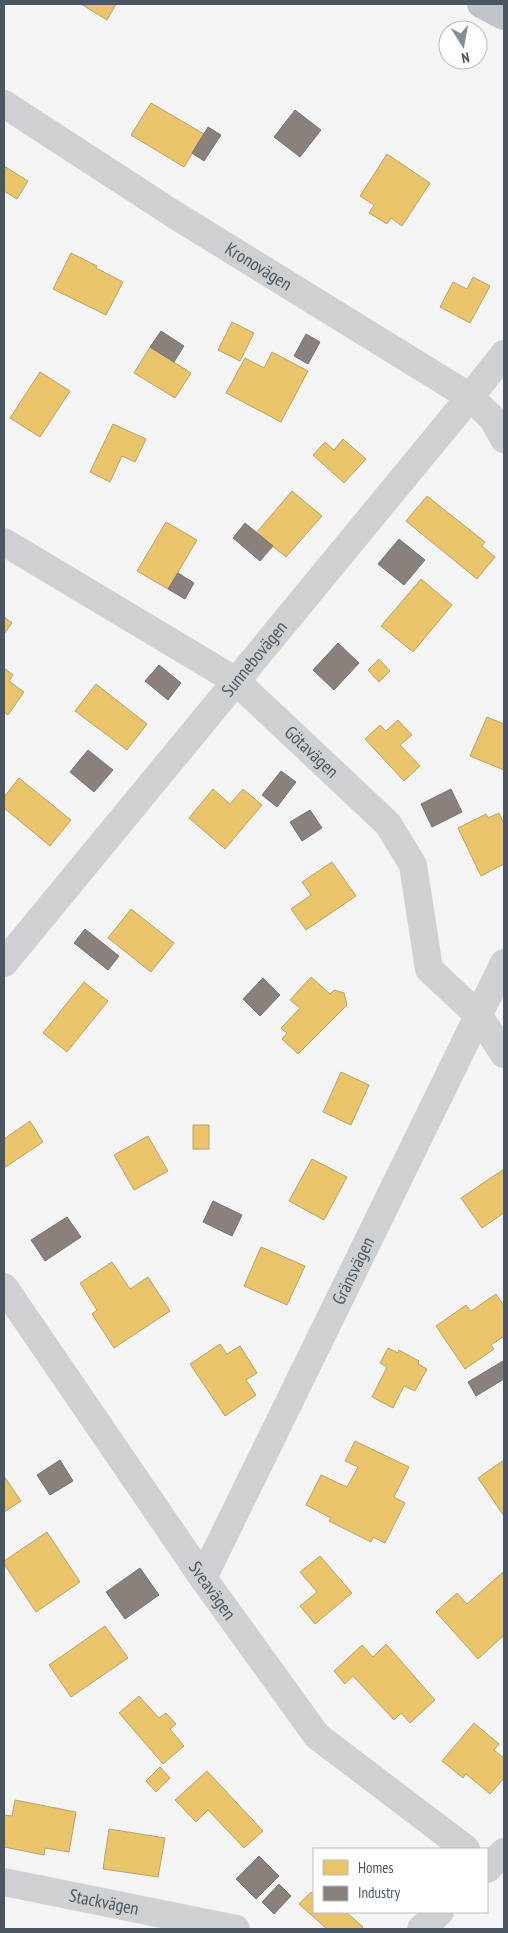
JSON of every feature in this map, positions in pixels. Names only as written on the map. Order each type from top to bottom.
[{"type":"highway","points":[[481,4],[504,16]]},
{"type":"street","name":"Kronovägen","points":[[4,104],[175,215],[470,398],[493,419],[504,439]]},
{"type":"street","name":"Sunnebovägen","points":[[4,963],[470,398],[504,354]]},
{"type":"street","name":"Götavägen","points":[[4,542],[236,681],[388,824],[413,865],[429,969],[479,1016],[504,1054]]},
{"type":"street","name":"Gränsvägen","points":[[204,1578],[504,963]]},
{"type":"street","name":"Sveavägen","points":[[4,1287],[204,1578],[317,1736],[465,1848]]},
{"type":"street","name":"Stackvägen","points":[[4,1882],[236,1929]]},
{"type":"street","points":[[421,1929],[439,1913]]},
{"type":"building: Homes","points":[[81,4],[116,4],[107,20]]},
{"type":"building: Homes","points":[[151,103],[204,134],[184,167],[131,135]]},
{"type":"building: Homes","points":[[387,154],[430,183],[402,226],[391,218],[387,224],[369,213],[374,205],[360,196]]},
{"type":"building: Homes","points":[[4,166],[28,181],[17,199],[4,191]]},
{"type":"building: Homes","points":[[71,253],[123,282],[106,315],[53,289]]},
{"type":"building: Homes","points":[[473,277],[490,286],[470,323],[440,307],[453,282],[467,289]]},
{"type":"building: Homes","points":[[232,322],[254,333],[240,361],[218,350]]},
{"type":"building: Homes","points":[[150,347],[191,373],[175,398],[134,373]]},
{"type":"building: Homes","points":[[272,352],[308,371],[281,422],[226,393],[245,358],[264,368]]},
{"type":"building: Homes","points":[[40,372],[70,391],[40,437],[10,418]]},
{"type":"building: Homes","points":[[113,424],[146,439],[135,462],[122,456],[110,482],[90,472]]},
{"type":"building: Homes","points":[[343,439],[366,459],[344,483],[313,455],[325,442],[334,450]]},
{"type":"building: Homes","points":[[292,491],[322,516],[286,557],[256,533]]},
{"type":"building: Homes","points":[[427,496],[485,542],[482,546],[495,557],[477,579],[406,521]]},
{"type":"building: Homes","points":[[166,522],[197,540],[168,589],[137,571]]},
{"type":"building: Homes","points":[[421,579],[452,605],[413,652],[381,626]]},
{"type":"building: Homes","points":[[4,617],[12,623],[4,634]]},
{"type":"building: Homes","points":[[379,659],[390,671],[379,682],[368,670]]},
{"type":"building: Homes","points":[[4,668],[13,675],[9,681],[24,692],[8,715],[4,712]]},
{"type":"building: Homes","points":[[96,684],[147,724],[127,750],[75,711]]},
{"type":"building: Homes","points":[[487,717],[504,724],[504,770],[470,756]]},
{"type":"building: Homes","points":[[398,720],[412,735],[400,745],[420,766],[404,781],[365,739],[380,725],[386,731]]},
{"type":"building: Homes","points":[[19,778],[71,820],[50,846],[4,808],[4,797]]},
{"type":"building: Homes","points":[[213,789],[230,804],[243,789],[262,805],[225,849],[189,818]]},
{"type":"building: Homes","points":[[499,813],[504,824],[504,864],[481,876],[458,828],[486,814],[488,818]]},
{"type":"building: Homes","points":[[332,862],[356,896],[306,930],[291,909],[311,895],[302,882]]},
{"type":"building: Homes","points":[[131,909],[174,943],[151,972],[108,938]]},
{"type":"building: Homes","points":[[311,977],[330,994],[334,990],[344,993],[347,1005],[298,1054],[282,1039],[287,1033],[281,1028],[300,1008],[290,1000]]},
{"type":"building: Homes","points":[[84,982],[108,1001],[67,1052],[43,1033]]},
{"type":"building: Homes","points":[[341,1072],[369,1085],[351,1125],[323,1112]]},
{"type":"building: Homes","points":[[30,1121],[43,1142],[4,1168],[4,1139]]},
{"type":"building: Homes","points":[[193,1125],[209,1125],[209,1149],[193,1149]]},
{"type":"building: Homes","points":[[148,1136],[168,1171],[134,1190],[114,1155]]},
{"type":"building: Homes","points":[[312,1159],[347,1177],[324,1220],[289,1201]]},
{"type":"building: Homes","points":[[504,1169],[504,1213],[482,1228],[461,1198]]},
{"type":"building: Homes","points":[[261,1247],[305,1266],[287,1305],[244,1286]]},
{"type":"building: Homes","points":[[112,1262],[130,1289],[148,1277],[170,1311],[114,1348],[92,1314],[97,1310],[80,1283]]},
{"type":"building: Homes","points":[[496,1294],[504,1306],[504,1336],[491,1345],[494,1349],[465,1369],[436,1326],[466,1305],[471,1311]]},
{"type":"building: Homes","points":[[220,1344],[227,1354],[240,1346],[257,1373],[246,1380],[256,1395],[225,1416],[190,1364]]},
{"type":"building: Homes","points":[[388,1348],[398,1353],[399,1350],[419,1361],[418,1364],[427,1369],[415,1391],[404,1386],[393,1408],[372,1397],[387,1367],[380,1363]]},
{"type":"building: Homes","points":[[355,1441],[409,1467],[394,1497],[405,1503],[385,1543],[373,1537],[371,1542],[329,1521],[331,1518],[306,1505],[321,1475],[347,1487],[358,1467],[345,1461]]},
{"type":"building: Homes","points":[[504,1460],[504,1516],[478,1478]]},
{"type":"building: Homes","points":[[4,1476],[21,1501],[4,1512]]},
{"type":"building: Homes","points":[[47,1532],[80,1582],[36,1612],[4,1564],[4,1561]]},
{"type":"building: Homes","points":[[320,1556],[352,1593],[315,1624],[300,1606],[317,1592],[300,1572]]},
{"type":"building: Homes","points":[[503,1572],[504,1635],[478,1659],[436,1612],[457,1593],[467,1604]]},
{"type":"building: Homes","points":[[105,1626],[128,1658],[71,1697],[49,1665]]},
{"type":"building: Homes","points":[[386,1644],[435,1700],[410,1723],[401,1713],[394,1720],[353,1676],[345,1684],[334,1671],[362,1645],[373,1657]]},
{"type":"building: Homes","points":[[139,1696],[159,1718],[166,1713],[176,1724],[170,1729],[184,1746],[163,1764],[119,1713]]},
{"type":"building: Homes","points":[[474,1723],[499,1744],[494,1750],[504,1758],[504,1778],[490,1794],[466,1774],[463,1778],[442,1761]]},
{"type":"building: Homes","points":[[160,1767],[170,1778],[156,1792],[146,1781]]},
{"type":"building: Homes","points":[[207,1771],[263,1831],[244,1848],[208,1810],[196,1822],[175,1800]]},
{"type":"building: Homes","points":[[15,1800],[76,1812],[69,1852],[45,1848],[44,1855],[4,1847],[4,1815],[12,1816]]},
{"type":"building: Homes","points":[[109,1829],[165,1838],[158,1877],[103,1869]]},
{"type":"building: Homes","points":[[311,1892],[313,1894],[313,1913],[347,1913],[363,1927],[361,1929],[327,1929],[299,1904]]},
{"type":"building: Industry","points":[[295,110],[321,130],[300,157],[274,137]]},
{"type":"building: Industry","points":[[208,127],[221,135],[204,161],[192,153]]},
{"type":"building: Industry","points":[[161,331],[184,346],[174,362],[150,347]]},
{"type":"building: Industry","points":[[306,334],[320,342],[308,364],[294,356]]},
{"type":"building: Industry","points":[[245,523],[273,546],[260,561],[233,538]]},
{"type":"building: Industry","points":[[399,539],[425,560],[404,585],[378,564]]},
{"type":"building: Industry","points":[[178,573],[194,583],[185,599],[168,589]]},
{"type":"building: Industry","points":[[338,643],[359,663],[334,690],[313,670]]},
{"type":"building: Industry","points":[[159,665],[181,683],[168,700],[145,681]]},
{"type":"building: Industry","points":[[88,750],[113,770],[94,792],[70,772]]},
{"type":"building: Industry","points":[[281,771],[296,782],[277,807],[262,795]]},
{"type":"building: Industry","points":[[451,789],[462,812],[432,827],[421,804]]},
{"type":"building: Industry","points":[[310,810],[322,828],[302,841],[290,822]]},
{"type":"building: Industry","points":[[85,929],[119,956],[108,970],[74,943]]},
{"type":"building: Industry","points":[[263,978],[280,995],[260,1016],[243,999]]},
{"type":"building: Industry","points":[[213,1201],[242,1215],[232,1236],[203,1222]]},
{"type":"building: Industry","points":[[67,1217],[81,1237],[45,1261],[31,1240]]},
{"type":"building: Industry","points":[[503,1361],[504,1379],[476,1396],[468,1382]]},
{"type":"building: Industry","points":[[60,1460],[73,1481],[50,1495],[37,1475]]},
{"type":"building: Industry","points":[[140,1568],[159,1595],[125,1619],[106,1592]]},
{"type":"building: Industry","points":[[259,1856],[279,1876],[256,1899],[236,1879]]},
{"type":"building: Industry","points":[[279,1884],[291,1896],[274,1914],[262,1902]]}]
